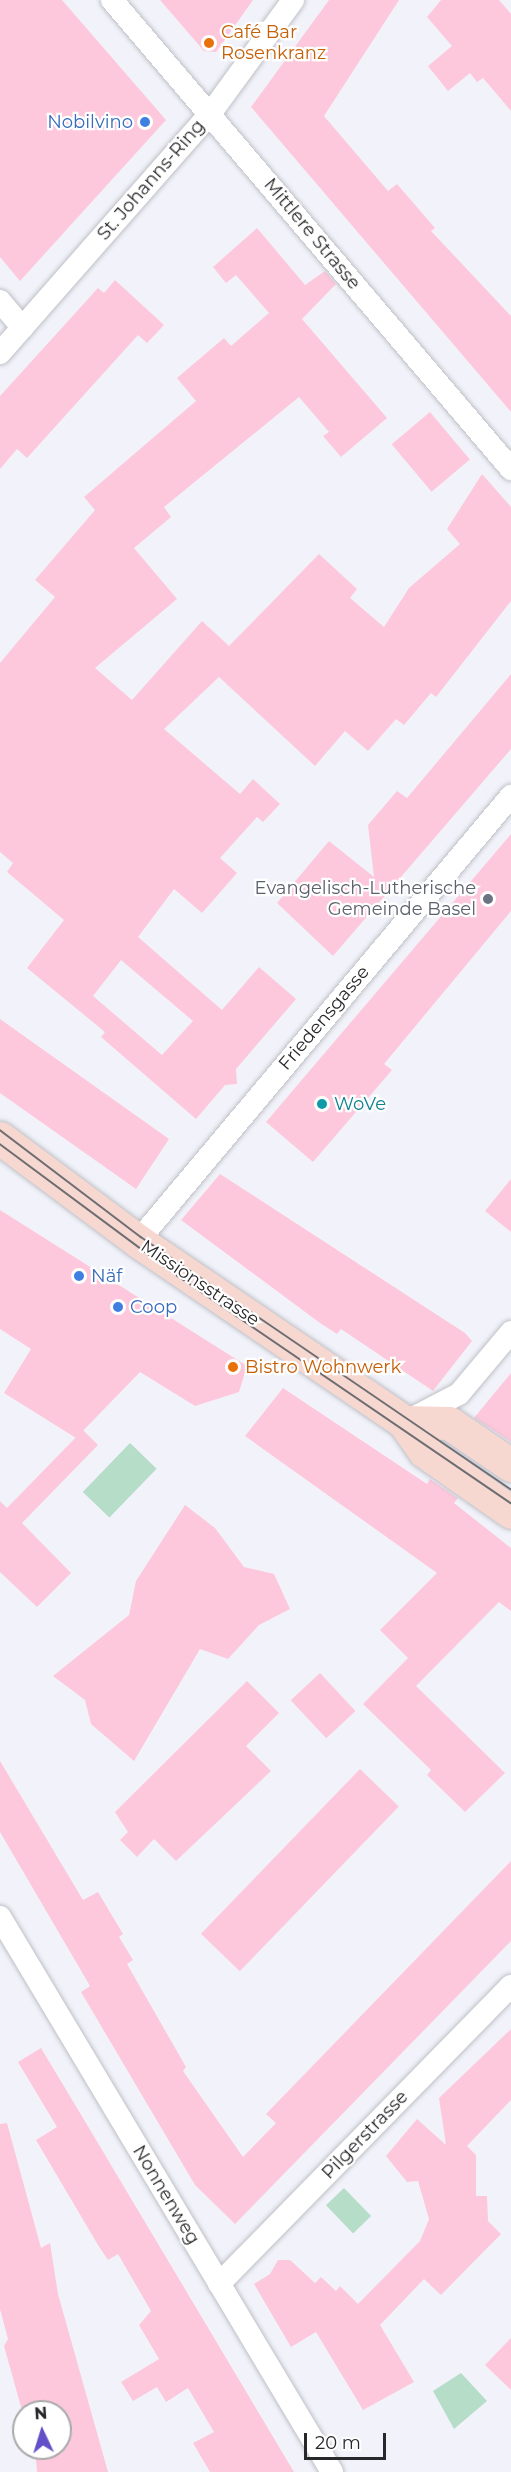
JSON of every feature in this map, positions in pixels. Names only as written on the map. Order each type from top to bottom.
[{"type":"main road","name":"Missionsstrasse","points":[[0,1137],[138,1241],[404,1422],[424,1451],[511,1512]]},
{"type":"main road","points":[[404,1422],[449,1423],[511,1465]]},
{"type":"street","name":"Mittlere Strasse","points":[[112,0],[511,469]]},
{"type":"street","name":"St. Johanns-Ring","points":[[0,353],[210,114],[293,0]]},
{"type":"street","points":[[0,301],[23,328]]},
{"type":"street","name":"Friedensgasse","points":[[138,1241],[511,796]]},
{"type":"street","points":[[404,1422],[459,1394],[511,1332]]},
{"type":"street","name":"Nonnenweg","points":[[0,1917],[332,2472]]},
{"type":"street","name":"Pilgerstrasse","points":[[219,2284],[511,1986]]},
{"type":"green space","points":[[130,1443],[157,1469],[109,1518],[83,1492]]},
{"type":"green space","points":[[344,2188],[371,2216],[353,2233],[326,2205]]},
{"type":"green space","points":[[461,2373],[487,2401],[454,2429],[433,2391]]},
{"type":"building","points":[[0,0],[62,0],[166,120],[20,281],[0,257]]},
{"type":"building","points":[[160,0],[253,0],[216,52],[204,51]]},
{"type":"building","points":[[329,0],[399,0],[324,116],[388,191],[397,184],[435,228],[431,231],[511,316],[511,412],[251,107]]},
{"type":"building","points":[[441,0],[499,0],[511,14],[511,111],[483,78],[477,82],[470,73],[448,91],[428,66],[452,46],[427,17]]},
{"type":"building","points":[[257,228],[305,285],[325,271],[336,284],[302,319],[387,418],[341,457],[323,436],[329,432],[299,397],[164,507],[171,517],[134,548],[177,599],[95,668],[132,700],[202,621],[229,646],[319,554],[357,589],[350,598],[384,627],[409,588],[460,544],[447,529],[482,474],[511,507],[511,601],[436,697],[431,693],[404,725],[396,719],[368,751],[345,731],[315,766],[219,677],[164,729],[240,794],[253,779],[280,804],[263,822],[257,817],[220,858],[237,873],[202,913],[174,889],[138,937],[222,1010],[259,967],[296,999],[236,1069],[237,1084],[225,1085],[196,1119],[101,1037],[105,1032],[27,968],[64,920],[7,872],[13,863],[0,852],[0,663],[55,597],[35,580],[95,510],[84,497],[196,401],[177,378],[224,338],[231,346],[269,313],[236,275],[226,283],[213,267]],"holes":[[[121,960],[193,1021],[162,1055],[93,996]]]},
{"type":"building","points":[[115,280],[164,325],[147,343],[138,335],[27,458],[17,449],[0,469],[0,396],[98,288],[104,293]]},
{"type":"building","points":[[430,412],[470,459],[432,492],[392,444]]},
{"type":"building","points":[[511,674],[511,749],[333,956],[277,903],[329,841],[374,877],[368,825],[397,791],[407,798]]},
{"type":"building","points":[[511,834],[511,911],[384,1064],[392,1070],[313,1162],[266,1122]]},
{"type":"building","points":[[0,1019],[169,1139],[136,1189],[0,1093]]},
{"type":"building","points":[[220,1174],[465,1333],[472,1341],[433,1391],[341,1329],[337,1334],[320,1323],[181,1220]]},
{"type":"building","points":[[511,1179],[511,1232],[485,1211]]},
{"type":"building","points":[[0,1210],[247,1366],[239,1392],[195,1406],[140,1372],[76,1438],[4,1393],[31,1349],[0,1329]]},
{"type":"building","points":[[511,1373],[511,1442],[474,1418]]},
{"type":"building","points":[[283,1388],[427,1484],[430,1479],[458,1498],[454,1503],[511,1548],[511,1611],[499,1602],[416,1686],[505,1773],[465,1812],[427,1775],[431,1770],[363,1704],[408,1658],[380,1630],[437,1573],[245,1436]]},
{"type":"building","points":[[83,1430],[98,1445],[22,1523],[71,1573],[37,1607],[0,1572],[0,1501],[7,1508]]},
{"type":"building","points":[[185,1505],[215,1528],[244,1567],[274,1574],[290,1609],[259,1625],[228,1659],[200,1649],[134,1761],[91,1724],[85,1700],[53,1676],[129,1615],[136,1581]]},
{"type":"building","points":[[320,1673],[355,1711],[326,1738],[291,1700]]},
{"type":"building","points":[[247,1681],[279,1713],[246,1746],[271,1771],[176,1861],[154,1839],[137,1857],[120,1840],[128,1832],[115,1812]]},
{"type":"building","points":[[0,1761],[83,1900],[98,1892],[123,1934],[119,1937],[133,1960],[127,1964],[186,2067],[183,2071],[243,2157],[276,2123],[266,2114],[511,1861],[511,1941],[235,2224],[195,2185],[81,1992],[90,1986],[0,1832]]},
{"type":"building","points":[[360,1769],[399,1807],[240,1971],[201,1934]]},
{"type":"building","points":[[511,2029],[511,2100],[467,2146],[476,2155],[476,2196],[487,2196],[488,2221],[501,2234],[441,2295],[424,2279],[380,2325],[414,2382],[363,2410],[316,2332],[291,2347],[254,2284],[270,2274],[278,2260],[290,2260],[315,2283],[321,2277],[336,2291],[340,2286],[358,2304],[420,2241],[429,2219],[418,2181],[407,2182],[386,2156],[417,2119],[446,2145],[439,2098]]},
{"type":"building","points":[[41,2048],[294,2472],[210,2472],[193,2443],[214,2432],[188,2388],[166,2402],[157,2387],[133,2401],[121,2382],[159,2359],[139,2325],[151,2311],[118,2254],[108,2260],[36,2140],[57,2127],[18,2062]]},
{"type":"building","points":[[7,2123],[41,2248],[50,2243],[58,2294],[108,2472],[37,2472],[36,2460],[72,2460],[72,2400],[19,2400],[4,2346],[8,2339],[0,2309],[0,2124]]},
{"type":"building","points":[[511,2338],[511,2390],[485,2365]]},
{"type":"tram line","points":[[0,1130],[141,1237],[511,1489]]},
{"type":"tram line","points":[[0,1144],[178,1276],[511,1503]]},
{"type":"place","name":"Café Bar Rosenkranz","points":[[209,43]]},
{"type":"place","name":"Nobilvino","points":[[145,122]]},
{"type":"place","name":"Evangelisch-Lutherische Gemeinde Basel","points":[[488,899]]},
{"type":"place","name":"WoVe","points":[[322,1104]]},
{"type":"place","name":"Näf","points":[[79,1276]]},
{"type":"place","name":"Coop","points":[[118,1307]]},
{"type":"place","name":"Bistro Wohnwerk","points":[[233,1367]]}]
